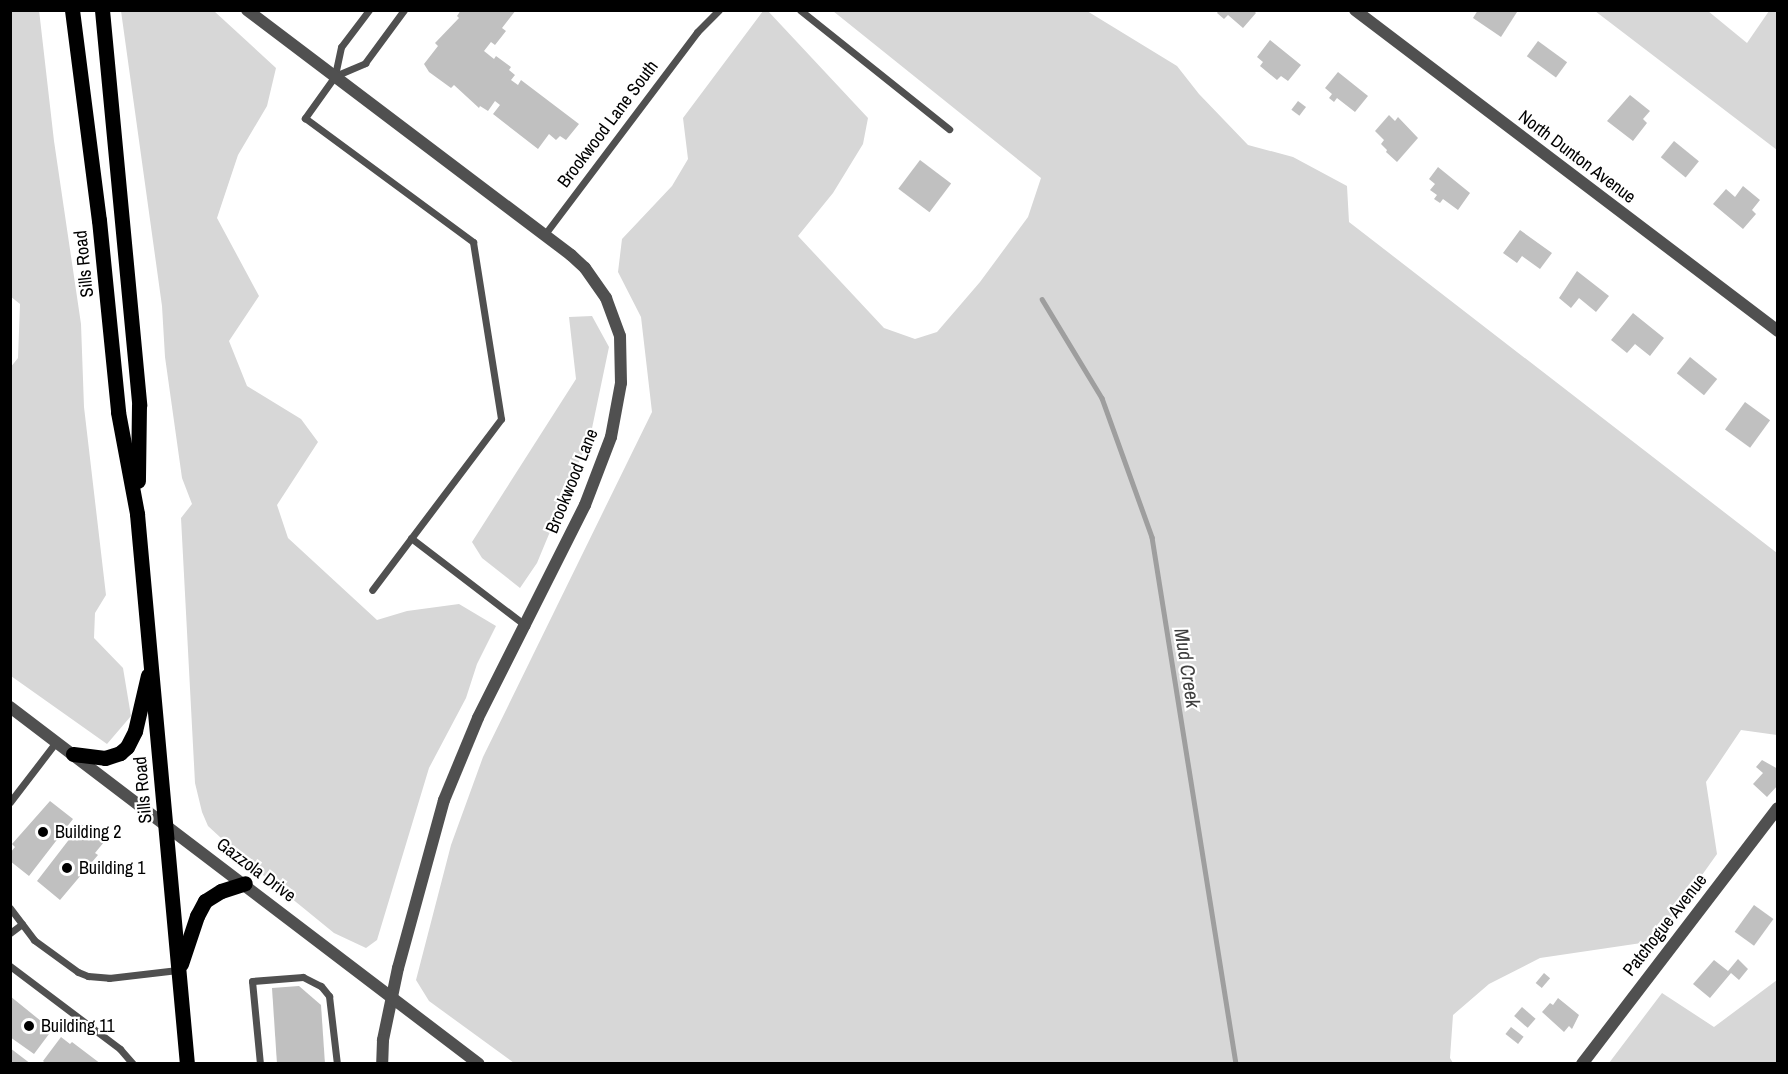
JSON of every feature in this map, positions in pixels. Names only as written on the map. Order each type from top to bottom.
[{"type":"main road","name":"Sills Road","points":[[72,10],[99,220],[118,412],[137,514],[187,1064]]},
{"type":"main road","name":"Sills Road","points":[[102,10],[139,405],[137,514]]},
{"type":"main road","points":[[73,754],[114,757],[127,747],[135,731],[151,664]]},
{"type":"main road","points":[[179,970],[196,916],[205,902],[221,891],[245,884]]},
{"type":"street","name":"Brookwood Lane","points":[[247,10],[545,234],[585,268],[606,298],[620,336],[621,383],[611,437],[602,466],[526,626],[478,718],[444,800],[398,968],[383,1040],[382,1064]]},
{"type":"street","name":"North Dunton Avenue","points":[[1355,10],[1778,331]]},
{"type":"street","name":"Gazzola Drive","points":[[10,708],[165,823],[479,1064]]},
{"type":"street","name":"Patchogue Avenue","points":[[1582,1064],[1778,808]]},
{"type":"lane","points":[[369,10],[341,47],[335,76],[304,118],[472,242],[501,419],[372,590]]},
{"type":"lane","points":[[335,76],[365,63],[405,10]]},
{"type":"lane","name":"Brookwood Lane South","points":[[545,234],[697,32],[719,10]]},
{"type":"lane","points":[[800,10],[949,129]]},
{"type":"lane","points":[[411,538],[526,626]]},
{"type":"lane","points":[[10,802],[56,742]]},
{"type":"lane","points":[[10,908],[34,940],[78,972],[88,976],[109,978],[179,970]]},
{"type":"lane","points":[[10,933],[22,924]]},
{"type":"lane","points":[[10,966],[120,1049],[133,1064]]},
{"type":"lane","points":[[260,1064],[252,981],[303,977],[321,986],[329,996],[337,1064]]},
{"type":"shaded area","points":[[39,10],[54,141],[81,324],[84,407],[106,595],[95,613],[94,638],[123,668],[131,716],[107,744],[11,676],[10,368],[18,358],[20,304],[10,296],[10,11]]},
{"type":"shaded area","points":[[121,11],[214,11],[276,68],[267,106],[238,155],[217,218],[259,296],[229,341],[247,386],[301,419],[318,442],[277,505],[288,538],[377,620],[407,611],[459,604],[496,626],[477,664],[466,698],[429,768],[377,940],[366,948],[334,933],[247,862],[208,826],[202,812],[195,783],[181,518],[192,504],[182,478],[165,357],[162,306]]},
{"type":"shaded area","points":[[763,11],[768,11],[868,118],[863,144],[833,193],[798,236],[884,328],[915,339],[937,332],[980,282],[1028,217],[1041,178],[833,11],[1087,11],[1177,66],[1199,94],[1248,145],[1293,157],[1347,186],[1349,222],[1777,553],[1777,735],[1741,730],[1706,782],[1717,854],[1655,941],[1540,958],[1489,984],[1453,1015],[1450,1058],[1453,1063],[514,1063],[429,1001],[416,980],[451,845],[483,757],[652,412],[641,317],[618,272],[622,239],[672,186],[688,159],[683,118]]},
{"type":"shaded area","points":[[1595,11],[1708,11],[1747,43],[1769,11],[1777,11],[1777,150]]},
{"type":"shaded area","points":[[592,316],[609,347],[591,433],[537,563],[520,588],[482,558],[472,542],[576,379],[569,317]]},
{"type":"shaded area","points":[[1777,980],[1777,1063],[1609,1063],[1662,993],[1714,1027]]},
{"type":"building","points":[[461,10],[516,10],[502,28],[506,31],[495,45],[491,42],[484,51],[494,59],[496,56],[511,67],[509,70],[515,75],[511,80],[518,85],[521,80],[579,124],[566,140],[560,136],[556,140],[549,134],[538,149],[493,114],[500,105],[495,101],[488,111],[480,106],[479,108],[454,85],[451,88],[429,72],[424,64],[438,46],[435,43],[459,18],[457,16]]},
{"type":"building","points":[[1219,10],[1253,10],[1256,13],[1243,28],[1228,15],[1224,19],[1217,13]]},
{"type":"building","points":[[1478,10],[1514,10],[1517,12],[1501,37],[1473,18]]},
{"type":"building","points":[[1270,40],[1301,65],[1288,81],[1281,76],[1277,80],[1260,66],[1263,62],[1257,57]]},
{"type":"building","points":[[1538,41],[1567,62],[1556,78],[1527,56]]},
{"type":"building","points":[[1338,72],[1368,96],[1355,112],[1337,98],[1334,102],[1329,98],[1332,94],[1325,88]]},
{"type":"building","points":[[1630,95],[1650,111],[1643,119],[1647,123],[1633,141],[1607,121]]},
{"type":"building","points":[[1298,101],[1306,107],[1299,116],[1291,110]]},
{"type":"building","points":[[1389,115],[1395,121],[1398,117],[1418,138],[1397,162],[1386,152],[1387,150],[1381,144],[1384,140],[1375,131]]},
{"type":"building","points":[[1674,141],[1699,161],[1686,177],[1661,157]]},
{"type":"building","points":[[920,160],[951,183],[929,212],[898,189]]},
{"type":"building","points":[[1438,167],[1470,193],[1458,210],[1443,199],[1440,203],[1434,199],[1437,195],[1430,190],[1435,184],[1429,179]]},
{"type":"building","points":[[1743,186],[1760,200],[1752,210],[1756,214],[1743,229],[1713,204],[1726,189],[1735,197]]},
{"type":"building","points":[[1520,230],[1552,253],[1540,269],[1522,256],[1517,263],[1503,253]]},
{"type":"building","points":[[1577,271],[1609,296],[1596,312],[1579,298],[1571,308],[1559,298]]},
{"type":"building","points":[[1633,313],[1664,338],[1650,356],[1635,344],[1627,353],[1611,340]]},
{"type":"building","points":[[1690,357],[1717,379],[1704,395],[1677,373]]},
{"type":"building","points":[[1745,402],[1770,420],[1750,448],[1725,430]]},
{"type":"building","points":[[1762,760],[1778,769],[1778,785],[1767,797],[1753,784],[1763,773],[1756,767]]},
{"type":"building","name":"Building 2","points":[[50,801],[73,819],[29,876],[10,861],[10,853],[15,847],[12,844]]},
{"type":"building","name":"Building 1","points":[[81,824],[104,842],[95,853],[98,855],[60,900],[37,881]]},
{"type":"building","points":[[1754,905],[1773,919],[1754,946],[1735,932]]},
{"type":"building","points":[[1738,959],[1748,969],[1739,980],[1731,973],[1710,998],[1693,984],[1714,960],[1728,971]]},
{"type":"building","points":[[1544,973],[1550,978],[1542,988],[1536,983]]},
{"type":"building","points":[[299,986],[321,1005],[325,1064],[277,1064],[272,988]]},
{"type":"building","name":"Building 11","points":[[10,996],[52,1030],[34,1054],[10,1037]]},
{"type":"building","points":[[1558,998],[1579,1015],[1572,1029],[1569,1026],[1564,1032],[1542,1012],[1550,1003],[1553,1005]]},
{"type":"building","points":[[1522,1007],[1536,1019],[1528,1028],[1514,1016]]},
{"type":"building","points":[[1511,1027],[1524,1037],[1518,1044],[1505,1034]]},
{"type":"building","points":[[61,1037],[70,1044],[72,1042],[101,1064],[46,1064],[43,1061]]},
{"type":"building","points":[[10,1048],[31,1064],[10,1064]]},
{"type":"waterway","name":"Mud Creek","points":[[1042,299],[1102,398],[1152,537],[1236,1064]]},
{"type":"place","name":"Building 2","points":[[43,832]]},
{"type":"place","name":"Building 1","points":[[67,868]]},
{"type":"place","name":"Building 11","points":[[29,1026]]}]
